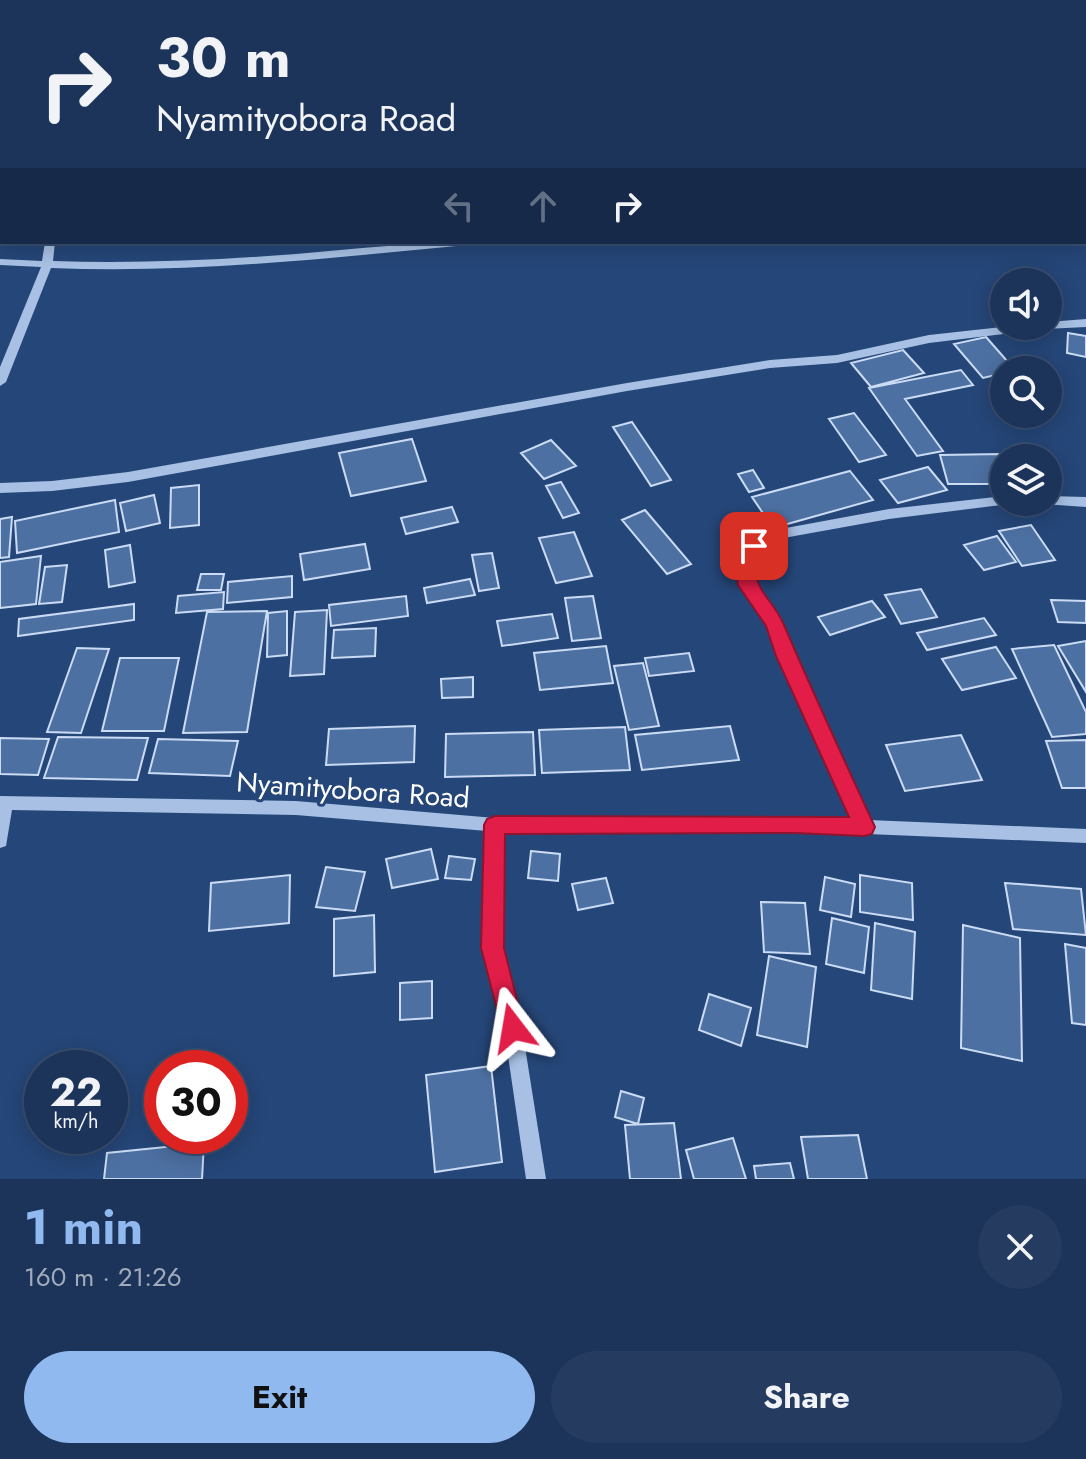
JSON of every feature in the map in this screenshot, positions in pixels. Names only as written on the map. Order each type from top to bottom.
[{"type":"street","points":[[0,382],[47,265],[50,244]]},
{"type":"street","points":[[0,262],[47,265],[182,263],[440,244]]},
{"type":"street","points":[[1062,325],[1086,323]]},
{"type":"street","points":[[0,488],[52,486],[128,477],[627,387],[770,364],[837,359],[929,339],[990,332]]},
{"type":"street","points":[[1062,501],[1086,502]]},
{"type":"street","points":[[864,827],[774,624],[747,585],[744,560],[754,546],[775,535],[889,514],[990,503]]},
{"type":"street","points":[[0,841],[3,804]]},
{"type":"street","name":"Nyamityobora Road","points":[[3,804],[296,808],[495,825],[795,824],[1086,836]]},
{"type":"street","points":[[495,825],[492,948],[513,1028],[536,1179]]},
{"type":"building","points":[[1068,333],[1086,336],[1086,357],[1067,353]]},
{"type":"building","points":[[986,337],[1003,356],[990,356],[990,376],[983,378],[954,344]]},
{"type":"building","points":[[903,350],[924,373],[871,387],[851,363]]},
{"type":"building","points":[[961,370],[973,385],[905,399],[943,451],[917,456],[869,388]]},
{"type":"building","points":[[854,413],[886,455],[859,462],[829,419]]},
{"type":"building","points":[[632,422],[671,480],[651,486],[613,427]]},
{"type":"building","points":[[412,439],[426,481],[351,496],[339,453]]},
{"type":"building","points":[[551,440],[576,466],[544,479],[521,453]]},
{"type":"building","points":[[990,454],[990,484],[948,484],[940,455]]},
{"type":"building","points":[[928,467],[947,490],[898,503],[880,480]]},
{"type":"building","points":[[753,470],[764,488],[749,492],[738,474]]},
{"type":"building","points":[[850,471],[873,500],[773,528],[752,497]]},
{"type":"building","points":[[561,482],[579,513],[563,518],[546,486]]},
{"type":"building","points":[[199,485],[199,525],[170,528],[171,488]]},
{"type":"building","points":[[154,495],[160,523],[126,531],[120,503]]},
{"type":"building","points":[[115,500],[119,532],[17,553],[15,521]]},
{"type":"building","points":[[452,507],[458,522],[406,534],[401,518]]},
{"type":"building","points":[[645,510],[691,564],[667,574],[622,520]]},
{"type":"building","points":[[12,517],[9,557],[0,558],[0,519]]},
{"type":"building","points":[[1031,525],[1055,560],[1022,566],[999,531]]},
{"type":"building","points":[[574,532],[592,576],[556,583],[539,538]]},
{"type":"building","points":[[997,536],[1016,562],[984,570],[964,545]]},
{"type":"building","points":[[365,544],[370,569],[304,580],[300,554]]},
{"type":"building","points":[[130,545],[135,582],[109,587],[105,550]]},
{"type":"building","points":[[492,553],[499,588],[479,591],[472,555]]},
{"type":"building","points":[[41,556],[36,604],[0,608],[0,562]]},
{"type":"building","points":[[67,565],[62,602],[39,604],[45,567]]},
{"type":"building","points":[[201,574],[224,574],[221,590],[197,590]]},
{"type":"building","points":[[292,576],[292,597],[227,603],[228,582]]},
{"type":"building","points":[[470,579],[475,595],[427,603],[424,588]]},
{"type":"building","points":[[921,589],[937,617],[901,624],[885,595]]},
{"type":"building","points":[[224,592],[223,609],[176,613],[178,596]]},
{"type":"building","points":[[406,596],[408,616],[331,626],[329,605]]},
{"type":"building","points":[[593,596],[601,638],[572,641],[565,598]]},
{"type":"building","points":[[1051,600],[1086,601],[1086,623],[1058,622]]},
{"type":"building","points":[[872,601],[885,617],[830,635],[818,617]]},
{"type":"building","points":[[134,604],[134,620],[18,636],[19,619]]},
{"type":"building","points":[[327,610],[324,674],[290,676],[295,612]]},
{"type":"building","points":[[267,611],[247,732],[183,733],[207,612]]},
{"type":"building","points":[[287,611],[287,655],[267,657],[268,613]]},
{"type":"building","points":[[552,614],[558,638],[502,646],[497,621]]},
{"type":"building","points":[[984,618],[996,635],[927,650],[917,633]]},
{"type":"building","points":[[376,628],[375,656],[332,658],[334,630]]},
{"type":"building","points":[[1086,641],[1086,692],[1058,646]]},
{"type":"building","points":[[1054,645],[1086,712],[1086,734],[1052,737],[1012,649]]},
{"type":"building","points":[[606,646],[613,683],[540,690],[534,653]]},
{"type":"building","points":[[996,647],[1016,678],[962,690],[942,659]]},
{"type":"building","points":[[77,648],[109,649],[81,733],[47,732]]},
{"type":"building","points":[[689,653],[694,671],[649,676],[645,658]]},
{"type":"building","points":[[120,658],[179,658],[164,731],[102,731]]},
{"type":"building","points":[[643,663],[659,726],[629,730],[614,666]]},
{"type":"building","points":[[473,677],[473,697],[442,698],[441,679]]},
{"type":"building","points":[[415,726],[414,762],[326,765],[329,729]]},
{"type":"building","points":[[730,726],[739,760],[642,770],[635,735]]},
{"type":"building","points":[[625,727],[630,770],[542,773],[539,730]]},
{"type":"building","points":[[533,732],[535,775],[445,777],[446,734]]},
{"type":"building","points":[[961,735],[982,780],[905,791],[886,745]]},
{"type":"building","points":[[58,737],[148,738],[137,780],[44,778]]},
{"type":"building","points":[[0,738],[49,739],[38,775],[0,774]]},
{"type":"building","points":[[158,739],[238,741],[230,776],[149,773]]},
{"type":"building","points":[[1086,740],[1086,788],[1062,788],[1046,741]]},
{"type":"building","points":[[431,849],[438,879],[392,888],[386,859]]},
{"type":"building","points":[[531,851],[560,854],[558,881],[528,878]]},
{"type":"building","points":[[449,856],[475,859],[471,880],[445,878]]},
{"type":"building","points":[[326,867],[365,872],[355,911],[316,907]]},
{"type":"building","points":[[290,875],[289,923],[209,931],[211,883]]},
{"type":"building","points":[[860,875],[912,883],[913,920],[860,912]]},
{"type":"building","points":[[825,877],[855,884],[851,917],[820,910]]},
{"type":"building","points":[[606,878],[613,903],[578,910],[572,884]]},
{"type":"building","points":[[1005,883],[1081,889],[1086,935],[1013,929]]},
{"type":"building","points":[[761,902],[805,903],[810,954],[764,952]]},
{"type":"building","points":[[374,915],[375,972],[334,976],[334,919]]},
{"type":"building","points":[[832,918],[869,927],[864,973],[826,964]]},
{"type":"building","points":[[875,923],[915,932],[912,999],[871,990]]},
{"type":"building","points":[[963,925],[1020,938],[1022,1061],[961,1048]]},
{"type":"building","points":[[1065,944],[1086,948],[1086,1025],[1072,1023]]},
{"type":"building","points":[[769,956],[816,967],[807,1047],[757,1035]]},
{"type":"building","points":[[432,981],[432,1018],[400,1020],[400,983]]},
{"type":"building","points":[[709,994],[751,1008],[741,1046],[699,1030]]},
{"type":"building","points":[[491,1066],[502,1162],[435,1172],[426,1075]]},
{"type":"building","points":[[621,1091],[644,1098],[638,1124],[615,1117]]},
{"type":"building","points":[[674,1123],[681,1179],[630,1179],[625,1125]]},
{"type":"building","points":[[858,1135],[867,1179],[808,1179],[801,1137]]},
{"type":"building","points":[[733,1138],[746,1179],[694,1179],[686,1150]]},
{"type":"building","points":[[144,1149],[144,1154],[203,1154],[202,1179],[104,1179],[107,1154],[128,1154],[128,1151]]},
{"type":"building","points":[[790,1163],[794,1179],[756,1179],[754,1166]]},
{"type":"route","points":[[513,1028],[492,948],[495,825],[795,824],[864,827],[774,624],[747,585],[744,560],[754,546]]}]
